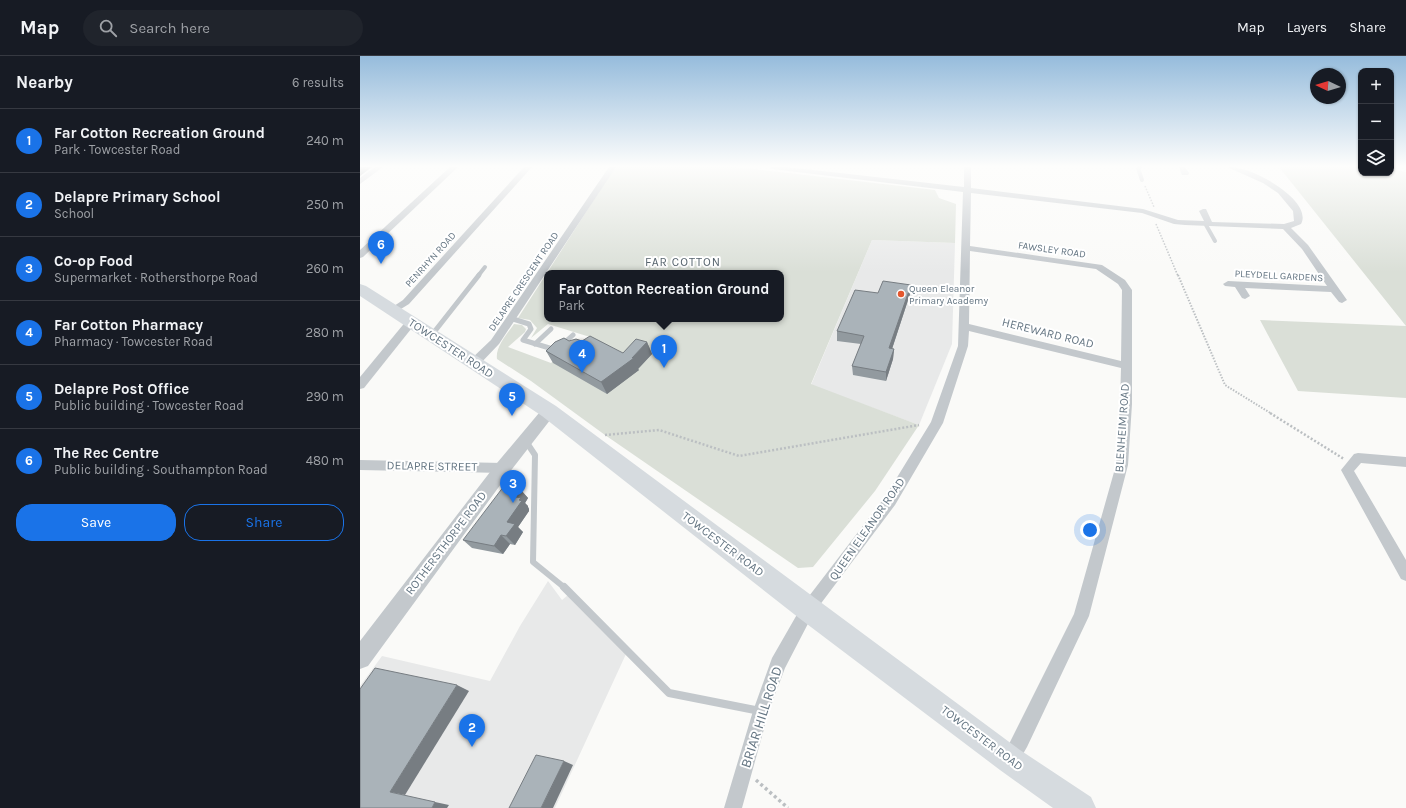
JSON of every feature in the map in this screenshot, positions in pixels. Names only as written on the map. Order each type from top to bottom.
[{"type":"main road","name":"TOWCESTER ROAD","points":[[360,289],[549,411],[808,609],[1010,760],[1080,808]]},
{"type":"street","points":[[360,256],[416,202]]},
{"type":"street","name":"PENRHYN ROAD","points":[[393,310],[406,302],[496,202]]},
{"type":"street","name":"DELAPRE CRESCENT ROAD","points":[[474,363],[495,342],[588,202]]},
{"type":"street","name":"QUEEN ELEANOR ROAD","points":[[808,609],[890,501],[937,423],[963,346],[967,202]]},
{"type":"street","points":[[1071,202],[1142,211],[1177,222],[1208,225],[1285,227],[1298,222],[1300,218],[1299,213],[1291,202]]},
{"type":"street","points":[[1203,211],[1208,225]]},
{"type":"street","name":"PLEYDELL GARDENS","points":[[1285,227],[1296,236],[1305,247],[1334,289]]},
{"type":"street","name":"FAWSLEY ROAD","points":[[966,248],[1099,267],[1122,282],[1128,290]]},
{"type":"street","name":"PLEYDELL GARDENS","points":[[1228,284],[1334,289]]},
{"type":"street","points":[[1239,285],[1244,296]]},
{"type":"street","points":[[1334,289],[1342,300]]},
{"type":"street","name":"BLENHEIM ROAD","points":[[1010,760],[1081,616],[1122,465],[1128,290]]},
{"type":"street","points":[[360,385],[411,322]]},
{"type":"street","name":"HEREWARD ROAD","points":[[963,326],[1126,366]]},
{"type":"street","name":"ROTHERSTHORPE ROAD","points":[[360,658],[503,468],[549,411]]},
{"type":"street","points":[[1406,462],[1358,458],[1347,470],[1406,574]]},
{"type":"street","name":"DELAPRE STREET","points":[[360,465],[503,468]]},
{"type":"street","name":"BRIAR HILL ROAD","points":[[733,808],[761,711],[778,664],[808,609]]},
{"type":"lane","points":[[1208,225],[1215,241]]},
{"type":"lane","points":[[431,336],[485,267]]},
{"type":"lane","points":[[510,318],[529,324],[530,329],[528,335],[523,340],[556,350],[573,335]]},
{"type":"lane","points":[[534,344],[551,330]]},
{"type":"lane","points":[[525,440],[535,455],[533,562],[571,593],[669,693],[761,711]]},
{"type":"path","points":[[1152,202],[1155,209],[1152,213],[1225,385],[1352,464]]},
{"type":"path","points":[[592,444],[605,435],[659,430],[739,456],[919,425]]},
{"type":"path","points":[[744,769],[788,808]]},
{"type":"shaded area","points":[[592,202],[951,202],[956,204],[955,243],[872,240],[811,384],[919,425],[875,491],[813,567],[798,568],[605,435],[531,381],[497,359],[500,345],[514,324],[522,325],[526,329],[525,332],[508,347],[551,363],[568,348],[575,350],[590,337],[548,324],[531,338],[537,328],[530,320],[518,318],[544,278],[544,322],[784,322],[784,270],[549,270]]},
{"type":"shaded area","points":[[1307,202],[1406,202],[1406,326]]},
{"type":"shaded area","name":"Queen Eleanor Primary Academy","points":[[872,240],[955,243],[952,344],[919,425],[811,385]]},
{"type":"shaded area","points":[[1260,320],[1406,326],[1406,398],[1298,391]]},
{"type":"shaded area","points":[[548,581],[562,600],[568,595],[626,654],[555,808],[360,808],[360,686],[382,656],[490,681],[520,626]]},
{"type":"building","points":[[883,281],[911,285],[889,348],[894,349],[886,372],[852,366],[864,336],[837,331],[855,290],[878,293]]},
{"type":"building","points":[[590,336],[623,353],[636,339],[647,342],[632,358],[634,358],[601,382],[546,351],[555,342],[564,338],[569,341],[576,339],[582,341]]},
{"type":"building","points":[[504,486],[520,489],[516,497],[521,498],[519,500],[522,501],[507,522],[515,524],[506,536],[501,535],[494,546],[463,540]]},
{"type":"building","points":[[375,668],[457,685],[390,792],[435,802],[432,808],[360,808],[360,689]]},
{"type":"building","points":[[536,755],[564,761],[541,808],[509,808]]},
{"type":"place","name":"The Rec Centre","points":[[381,264]]},
{"type":"place","name":"Queen Eleanor Primary Academy","points":[[901,294]]},
{"type":"place","name":"Far Cotton Recreation Ground","points":[[664,368]]},
{"type":"place","name":"Far Cotton Pharmacy","points":[[582,373]]},
{"type":"place","name":"Delapre Post Office","points":[[512,416]]},
{"type":"place","name":"Co-op Food","points":[[513,503]]},
{"type":"place","name":"Delapre Primary School","points":[[472,747]]},
{"type":"district","name":"FAR COTTON","points":[[683,262]]}]
